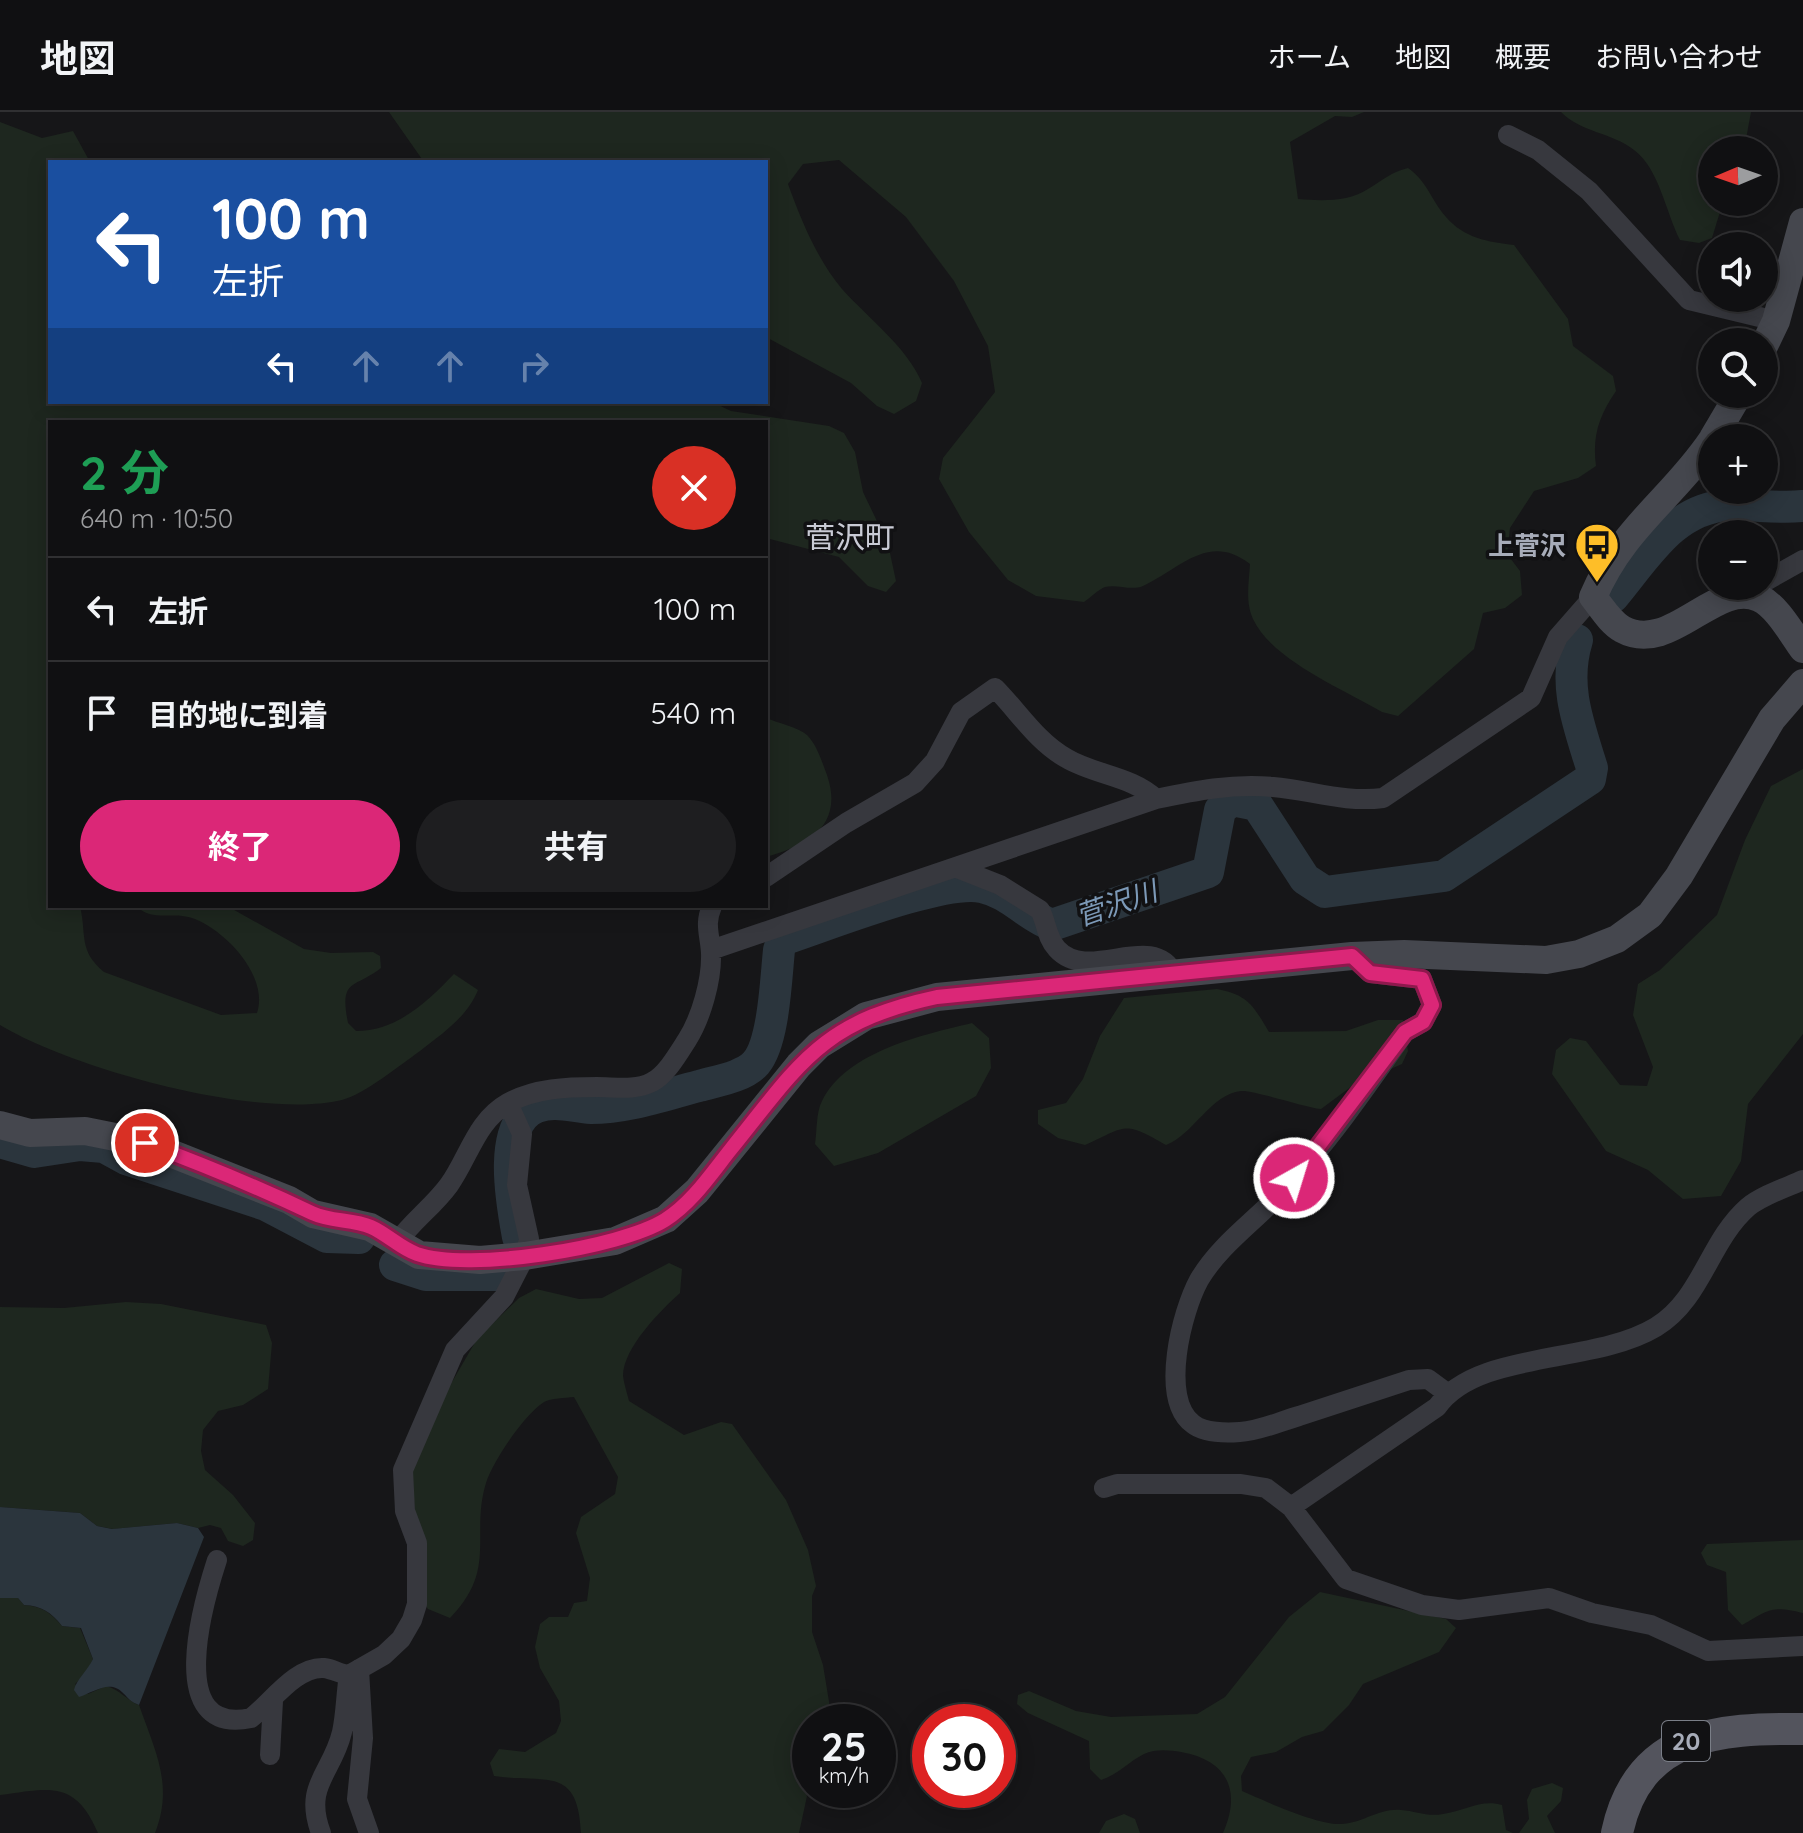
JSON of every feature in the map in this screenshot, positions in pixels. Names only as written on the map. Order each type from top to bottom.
[{"type":"main road","name":"20","points":[[1617,1833],[1632,1790],[1656,1764],[1685,1741],[1742,1729],[1803,1729]]},
{"type":"street","points":[[1508,135],[1538,150],[1589,191],[1689,300],[1756,328]]},
{"type":"street","points":[[1772,328],[1803,222]]},
{"type":"street","points":[[711,950],[1156,799],[1210,788],[1238,787],[1273,787],[1364,801],[1383,798],[1531,698],[1558,637],[1593,597],[1625,539],[1698,461]]},
{"type":"street","points":[[1778,576],[1803,560]]},
{"type":"street","points":[[1593,597],[1613,622],[1639,636],[1660,633],[1724,600]]},
{"type":"street","points":[[1762,600],[1803,649]]},
{"type":"street","points":[[0,1125],[30,1133],[85,1131],[145,1143],[289,1200],[313,1214],[370,1227],[419,1255],[445,1259],[525,1256],[615,1241],[666,1219],[697,1191],[799,1065],[819,1045],[866,1016],[937,997],[1352,956],[1404,954],[1546,960],[1579,954],[1617,939],[1650,915],[1679,876],[1772,719],[1803,683]]},
{"type":"street","points":[[768,876],[846,823],[915,783],[935,761],[961,712],[995,688],[1050,747],[1066,758],[1145,788],[1156,799]]},
{"type":"street","points":[[957,868],[1000,885],[1032,904],[1056,948],[1069,959],[1086,962],[1156,955],[1167,961],[1174,974]]},
{"type":"street","points":[[217,1560],[197,1637],[196,1683],[203,1701],[212,1711],[240,1720],[251,1718],[296,1677],[323,1668],[354,1672],[401,1639],[417,1604],[417,1543],[405,1511],[403,1470],[455,1350],[504,1297],[525,1256],[529,1239],[517,1185],[515,1118],[528,1093],[638,1087],[653,1082],[670,1065],[697,1020],[710,971],[711,950],[705,931],[711,908]]},
{"type":"street","points":[[1352,956],[1370,973],[1422,979],[1432,1005],[1423,1022],[1405,1032],[1279,1196],[1216,1255],[1199,1281],[1185,1307],[1177,1335],[1176,1364],[1181,1407],[1192,1424],[1209,1430],[1243,1432],[1409,1380],[1428,1379],[1447,1393]]},
{"type":"street","points":[[396,1244],[411,1222],[446,1189],[478,1130],[515,1118]]},
{"type":"street","points":[[1291,1507],[1437,1407],[1447,1393],[1492,1369],[1610,1348],[1655,1328],[1680,1310],[1730,1226],[1750,1205],[1803,1180]]},
{"type":"street","points":[[1104,1488],[1117,1484],[1241,1484],[1266,1488],[1291,1507],[1346,1579],[1422,1605],[1459,1610],[1549,1598],[1592,1613],[1651,1625],[1708,1651],[1803,1646]]},
{"type":"street","points":[[321,1833],[314,1814],[314,1794],[343,1730],[354,1672]]},
{"type":"street","points":[[354,1672],[363,1738],[357,1799],[369,1833]]},
{"type":"street","points":[[270,1755],[273,1701]]},
{"type":"shaded area","points":[[389,112],[1364,112],[1352,117],[1335,116],[1290,142],[1298,199],[1325,200],[1352,196],[1408,168],[1420,179],[1446,217],[1461,230],[1486,240],[1514,245],[1568,319],[1573,346],[1613,376],[1616,391],[1598,427],[1596,466],[1578,478],[1534,491],[1510,528],[1507,554],[1520,571],[1522,595],[1505,608],[1483,613],[1474,649],[1398,716],[1382,712],[1329,683],[1276,648],[1253,619],[1248,592],[1250,564],[1235,555],[1221,551],[1195,556],[1143,586],[1105,587],[1084,602],[1036,596],[1008,580],[969,532],[939,479],[943,458],[995,392],[988,346],[954,281],[906,217],[839,160],[803,164],[788,184],[810,239],[833,277],[897,345],[922,383],[916,401],[894,414],[877,406],[851,383],[768,338],[768,160],[423,160]]},
{"type":"shaded area","points":[[1561,112],[1751,112],[1747,136],[1698,136],[1698,216],[1719,216],[1714,232],[1698,232],[1698,243],[1680,240],[1656,179],[1643,158],[1616,139],[1569,119]]},
{"type":"shaded area","points":[[0,122],[42,138],[73,131],[89,160],[48,160],[48,404],[716,404],[731,411],[829,426],[844,433],[855,452],[863,492],[888,544],[896,581],[886,592],[868,586],[839,557],[768,539],[768,420],[48,420],[48,908],[80,908],[87,949],[104,972],[221,1015],[257,1013],[257,985],[242,957],[220,934],[195,919],[149,914],[139,908],[231,908],[304,949],[331,953],[373,952],[380,956],[381,968],[347,991],[348,1023],[356,1031],[371,1030],[398,1020],[433,995],[454,974],[478,990],[454,1024],[372,1086],[342,1100],[306,1104],[216,1097],[167,1086],[72,1058],[0,1025]]},
{"type":"shaded area","points":[[768,719],[807,735],[819,754],[831,792],[827,820],[819,830],[809,839],[768,856]]},
{"type":"shaded area","points":[[1803,769],[1803,1034],[1748,1104],[1741,1161],[1721,1196],[1683,1199],[1648,1170],[1606,1151],[1552,1074],[1556,1050],[1570,1038],[1586,1041],[1620,1085],[1647,1086],[1653,1067],[1633,1015],[1638,984],[1660,970],[1717,915],[1745,840],[1771,786]]},
{"type":"shaded area","points":[[1217,989],[1243,998],[1269,1032],[1346,1031],[1378,1020],[1403,1020],[1408,1051],[1402,1064],[1352,1086],[1321,1109],[1247,1091],[1230,1094],[1220,1099],[1185,1133],[1166,1145],[1141,1132],[1125,1128],[1085,1145],[1058,1138],[1038,1124],[1038,1110],[1066,1103],[1083,1079],[1100,1036],[1124,998]]},
{"type":"shaded area","points":[[972,1023],[989,1038],[991,1068],[976,1096],[878,1153],[834,1166],[815,1144],[820,1106],[834,1084],[849,1069],[888,1048]]},
{"type":"shaded area","points":[[669,1263],[682,1269],[680,1293],[644,1330],[629,1354],[623,1376],[629,1401],[684,1435],[721,1422],[732,1424],[786,1500],[808,1550],[816,1586],[812,1596],[812,1632],[823,1665],[829,1704],[792,1704],[792,1808],[804,1808],[799,1833],[581,1833],[578,1811],[566,1787],[543,1779],[494,1776],[490,1763],[499,1749],[525,1752],[556,1733],[561,1721],[559,1701],[540,1668],[535,1647],[540,1624],[549,1617],[568,1617],[574,1603],[587,1601],[590,1578],[576,1533],[581,1517],[615,1494],[618,1477],[574,1397],[547,1401],[536,1408],[495,1463],[482,1502],[478,1568],[465,1600],[450,1618],[428,1609],[420,1598],[412,1466],[445,1394],[477,1339],[519,1298],[536,1289],[579,1299],[602,1298]]},
{"type":"shaded area","points":[[126,1302],[161,1304],[266,1325],[272,1343],[268,1389],[243,1405],[218,1411],[203,1430],[201,1451],[205,1470],[233,1495],[255,1523],[253,1540],[243,1546],[228,1541],[221,1528],[210,1525],[198,1528],[177,1523],[113,1529],[97,1526],[80,1513],[0,1507],[0,1307],[64,1308]]},
{"type":"shaded area","points":[[0,1507],[80,1513],[97,1526],[112,1529],[177,1523],[198,1528],[204,1537],[139,1705],[113,1687],[79,1697],[75,1686],[93,1659],[81,1628],[62,1626],[46,1611],[24,1605],[18,1598],[0,1598]]},
{"type":"shaded area","points":[[1803,1540],[1803,1613],[1771,1610],[1742,1625],[1728,1610],[1726,1572],[1707,1565],[1701,1553],[1707,1544]]},
{"type":"shaded area","points":[[1320,1592],[1446,1619],[1456,1628],[1439,1652],[1363,1684],[1349,1705],[1323,1731],[1302,1737],[1276,1752],[1251,1757],[1241,1776],[1242,1791],[1305,1817],[1341,1824],[1393,1810],[1437,1815],[1480,1804],[1502,1805],[1506,1830],[1513,1833],[1223,1833],[1229,1818],[1230,1791],[1220,1770],[1210,1762],[1181,1752],[1153,1751],[1101,1780],[1090,1769],[1089,1741],[1028,1713],[1017,1704],[1018,1695],[1029,1691],[1076,1711],[1111,1717],[1197,1714],[1225,1697],[1289,1617]]},
{"type":"shaded area","points":[[0,1598],[18,1598],[24,1605],[41,1609],[62,1626],[80,1628],[93,1659],[86,1674],[75,1684],[88,1694],[106,1686],[139,1705],[163,1784],[163,1799],[155,1833],[98,1833],[80,1804],[60,1792],[47,1790],[0,1795]]},
{"type":"shaded area","points":[[1552,1783],[1563,1788],[1561,1801],[1547,1816],[1555,1833],[1519,1833],[1529,1819],[1527,1800],[1532,1789]]},
{"type":"shaded area","points":[[1124,1814],[1135,1819],[1140,1833],[1099,1833],[1106,1821]]},
{"type":"waterway","name":"菅沢川","points":[[1613,597],[1662,538],[1692,515],[1729,505],[1803,506]]},
{"type":"waterway","name":"菅沢川","points":[[518,1237],[510,1165],[511,1146],[524,1116],[537,1107],[550,1104],[591,1108],[632,1103],[729,1078],[751,1068],[767,1040],[779,950],[782,941],[791,937],[888,904],[965,886],[992,890],[1052,925],[1208,872],[1220,810],[1232,800],[1257,805],[1305,879],[1325,892],[1444,876],[1590,779],[1592,768],[1577,720],[1572,688],[1571,673],[1577,640]]},
{"type":"waterway","name":"菅沢川","points":[[0,1142],[34,1152],[80,1145],[104,1147],[126,1159],[266,1205],[327,1237],[359,1238]]},
{"type":"waterway","name":"菅沢川","points":[[395,1265],[426,1275],[502,1275]]},
{"type":"place","name":"上菅沢","points":[[1597,584]]},
{"type":"district","name":"菅沢町","points":[[850,537]]},
{"type":"route","points":[[145,1143],[289,1200],[313,1214],[370,1227],[419,1255],[480,1260],[525,1256],[615,1241],[666,1219],[697,1191],[799,1065],[819,1045],[866,1016],[902,1004],[937,997],[1352,956],[1370,973],[1422,979],[1432,1005],[1423,1022],[1405,1032],[1294,1178]]}]
